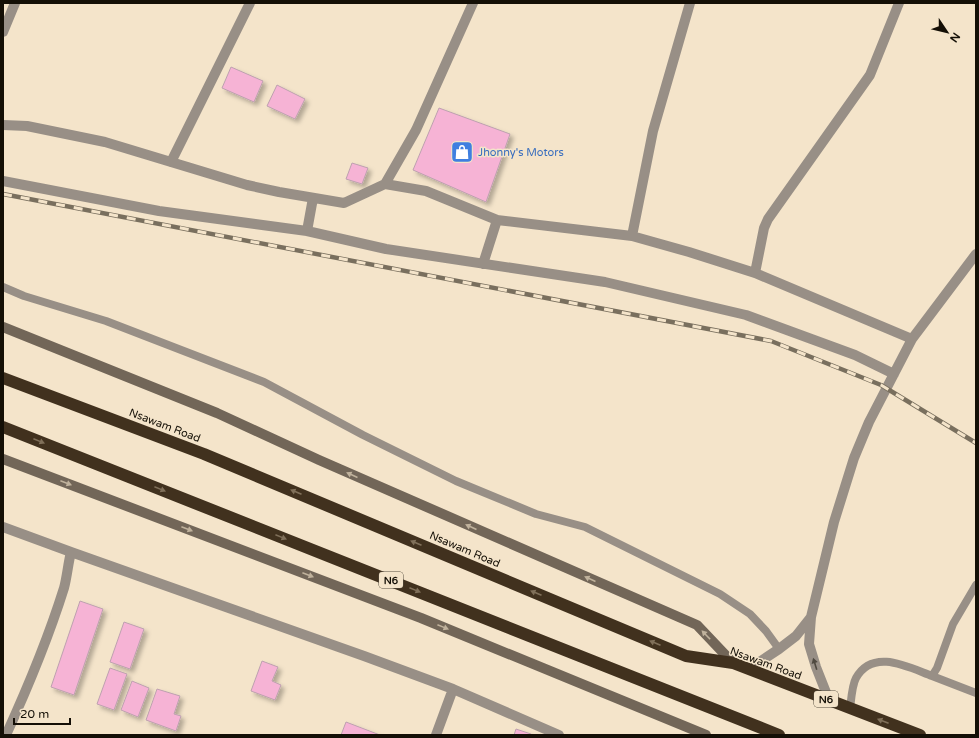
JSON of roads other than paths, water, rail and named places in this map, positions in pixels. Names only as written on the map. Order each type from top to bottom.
[{"type":"highway","name":"Nsawam Road","points":[[3,378],[204,454],[686,656],[733,663],[920,735]]},
{"type":"highway","name":"N6","points":[[3,427],[779,735]]},
{"type":"main road","points":[[3,327],[217,413],[319,460],[697,625],[733,663]]},
{"type":"main road","points":[[3,459],[421,618],[706,735]]},
{"type":"street","points":[[3,32],[15,3]]},
{"type":"street","points":[[171,162],[250,3]]},
{"type":"street","points":[[385,184],[416,130],[473,3]]},
{"type":"street","points":[[632,236],[654,130],[690,3]]},
{"type":"street","points":[[755,273],[764,228],[768,219],[870,75],[900,3]]},
{"type":"street","points":[[3,125],[27,126],[105,142],[248,185],[313,198],[344,203],[385,184],[426,191],[497,220],[632,236],[755,273],[912,339]]},
{"type":"street","points":[[3,181],[159,211],[307,231],[386,249],[605,282],[746,315],[855,355],[894,374]]},
{"type":"street","points":[[307,231],[313,198]]},
{"type":"street","points":[[483,264],[497,220]]},
{"type":"street","points":[[829,700],[816,667],[810,644],[811,617],[834,522],[854,458],[869,422],[912,339],[976,254]]},
{"type":"street","points":[[3,527],[453,689],[558,735]]},
{"type":"street","points":[[6,735],[33,676],[64,587],[67,564],[71,552]]},
{"type":"street","points":[[749,669],[796,636],[811,617]]},
{"type":"street","points":[[436,735],[453,689]]},
{"type":"lane","points":[[3,287],[24,296],[106,321],[264,382],[363,435],[456,481],[536,514],[585,527],[720,594],[750,614],[779,649]]},
{"type":"lane","points":[[932,676],[937,668],[953,624],[976,585]]},
{"type":"lane","points":[[850,709],[855,679],[864,668],[876,661],[894,662],[976,693]]},
{"type":"railway","points":[[3,194],[771,341],[881,385],[976,443]]},
{"type":"place","name":"Jhonny's Motors","points":[[462,152]]}]
